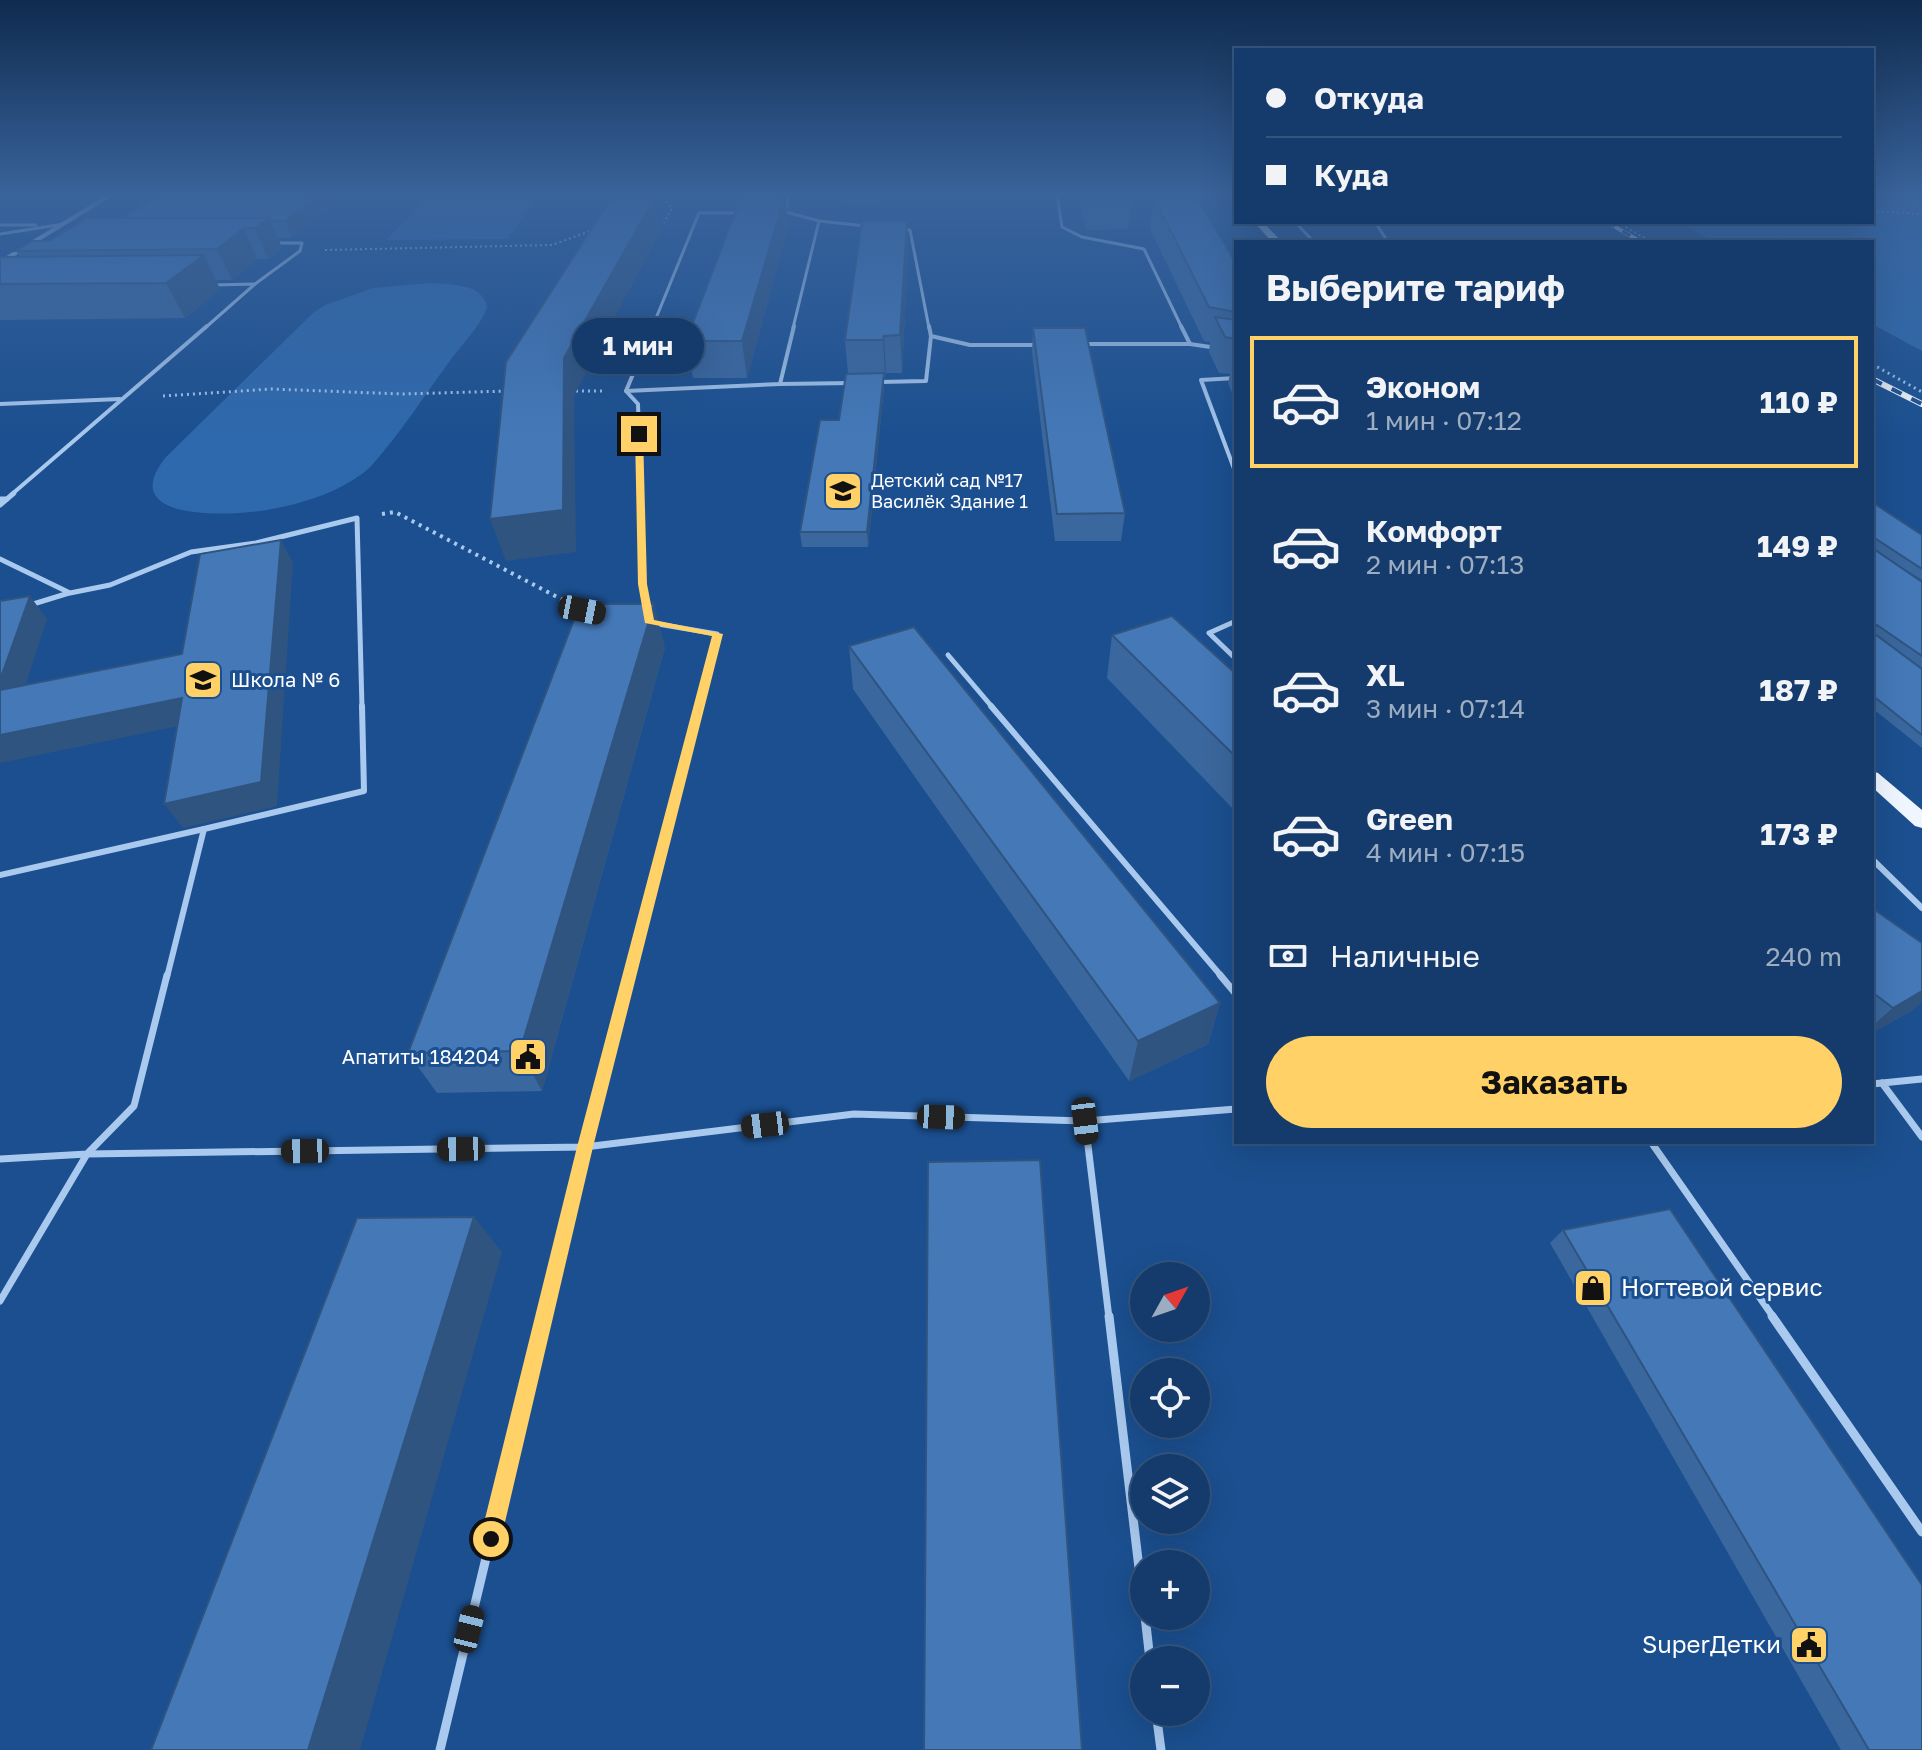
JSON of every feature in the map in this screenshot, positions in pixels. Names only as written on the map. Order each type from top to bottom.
[{"type":"main road","points":[[1874,779],[1922,821]]},
{"type":"lane","points":[[0,502],[266,276]]},
{"type":"lane","points":[[626,391],[673,276]]},
{"type":"lane","points":[[780,384],[806,276]]},
{"type":"lane","points":[[867,383],[926,381],[931,336],[919,276]]},
{"type":"lane","points":[[1157,276],[1190,344]]},
{"type":"lane","points":[[208,285],[255,284]]},
{"type":"lane","points":[[931,336],[970,345],[1049,345]]},
{"type":"lane","points":[[1080,344],[1190,344],[1221,349]]},
{"type":"lane","points":[[1234,378],[1201,380],[1234,469]]},
{"type":"lane","points":[[626,391],[853,383]]},
{"type":"lane","points":[[440,1750],[585,1147],[717,634],[650,623],[643,584],[638,404],[626,391]]},
{"type":"lane","points":[[0,404],[122,399]]},
{"type":"lane","points":[[0,875],[364,791],[357,518],[256,543],[191,552],[110,585],[28,605]]},
{"type":"lane","points":[[0,559],[70,593]]},
{"type":"lane","points":[[1234,622],[1209,633],[1234,657]]},
{"type":"lane","points":[[948,655],[1234,992]]},
{"type":"lane","points":[[0,1301],[87,1154],[134,1106],[204,829]]},
{"type":"lane","points":[[1874,861],[1922,908]]},
{"type":"lane","points":[[1874,1084],[1922,1079]]},
{"type":"lane","points":[[1882,1083],[1922,1137]]},
{"type":"lane","points":[[0,1159],[87,1154],[585,1147],[854,1114],[1085,1121],[1234,1109]]},
{"type":"lane","points":[[1085,1121],[1137,1550]]},
{"type":"lane","points":[[1652,1144],[1922,1532]]},
{"type":"lane","points":[[1158,1726],[1161,1750]]},
{"type":"path","points":[[1874,365],[1922,392]]},
{"type":"path","points":[[122,399],[272,389],[402,394],[515,391]]},
{"type":"path","points":[[563,391],[626,391]]},
{"type":"path","points":[[357,518],[395,512],[582,610]]},
{"type":"shaded area","points":[[1874,276],[1922,276],[1922,351],[1874,325]]},
{"type":"shaded area","points":[[429,283],[472,289],[484,299],[487,307],[476,328],[402,428],[365,471],[344,485],[314,498],[255,512],[186,511],[167,505],[155,494],[154,479],[166,457],[313,313],[325,305],[373,288]]},
{"type":"building","points":[[0,276],[176,276],[166,283],[0,284]]},
{"type":"building","points":[[561,276],[611,276],[564,358],[563,510],[490,519],[506,362]]},
{"type":"building","points":[[711,276],[761,276],[742,341],[686,341]]},
{"type":"building","points":[[854,276],[904,276],[900,335],[884,336],[883,340],[845,340]]},
{"type":"building","points":[[1193,276],[1234,276],[1234,312],[1209,307]]},
{"type":"building","points":[[1215,317],[1234,320],[1234,339],[1225,337]]},
{"type":"building","points":[[1033,328],[1085,328],[1125,513],[1057,514]]},
{"type":"building","name":"Детский сад №17 Василёк Здание 1","points":[[884,373],[867,532],[800,532],[820,420],[839,420],[846,374]]},
{"type":"building","points":[[1874,503],[1922,535],[1922,569],[1876,539],[1874,541]]},
{"type":"building","points":[[281,540],[261,782],[164,804],[182,698],[0,735],[0,690],[182,654],[200,554]]},
{"type":"building","points":[[1874,549],[1922,582],[1922,656],[1877,625],[1874,628]]},
{"type":"building","points":[[30,596],[0,680],[0,601]]},
{"type":"building","points":[[580,604],[654,604],[520,1051],[408,1053]]},
{"type":"building","points":[[1172,616],[1234,672],[1234,755],[1112,635]]},
{"type":"building","points":[[914,627],[1220,1003],[1138,1041],[849,646]]},
{"type":"building","points":[[1874,632],[1922,669],[1922,735],[1874,697]]},
{"type":"building","points":[[1874,909],[1922,943],[1922,991],[1893,1008],[1874,994]]},
{"type":"building","points":[[1040,1160],[1082,1750],[924,1750],[928,1162]]},
{"type":"building","points":[[1670,1209],[1922,1585],[1922,1750],[1869,1750],[1563,1230]]},
{"type":"building","points":[[474,1217],[308,1750],[151,1750],[357,1218]]},
{"type":"railway","points":[[1874,380],[1922,404]]},
{"type":"place","name":"Детский сад №17 Василёк Здание 1","points":[[843,491]]},
{"type":"place","name":"Школа № 6","points":[[203,680]]},
{"type":"place","name":"Апатиты 184204","points":[[528,1057]]},
{"type":"place","name":"Ногтевой сервис","points":[[1593,1288]]},
{"type":"place","name":"SuperДетки","points":[[1809,1645]]},
{"type":"route","points":[[491,1539],[585,1147],[717,634],[650,623],[643,584],[639,434]]}]
